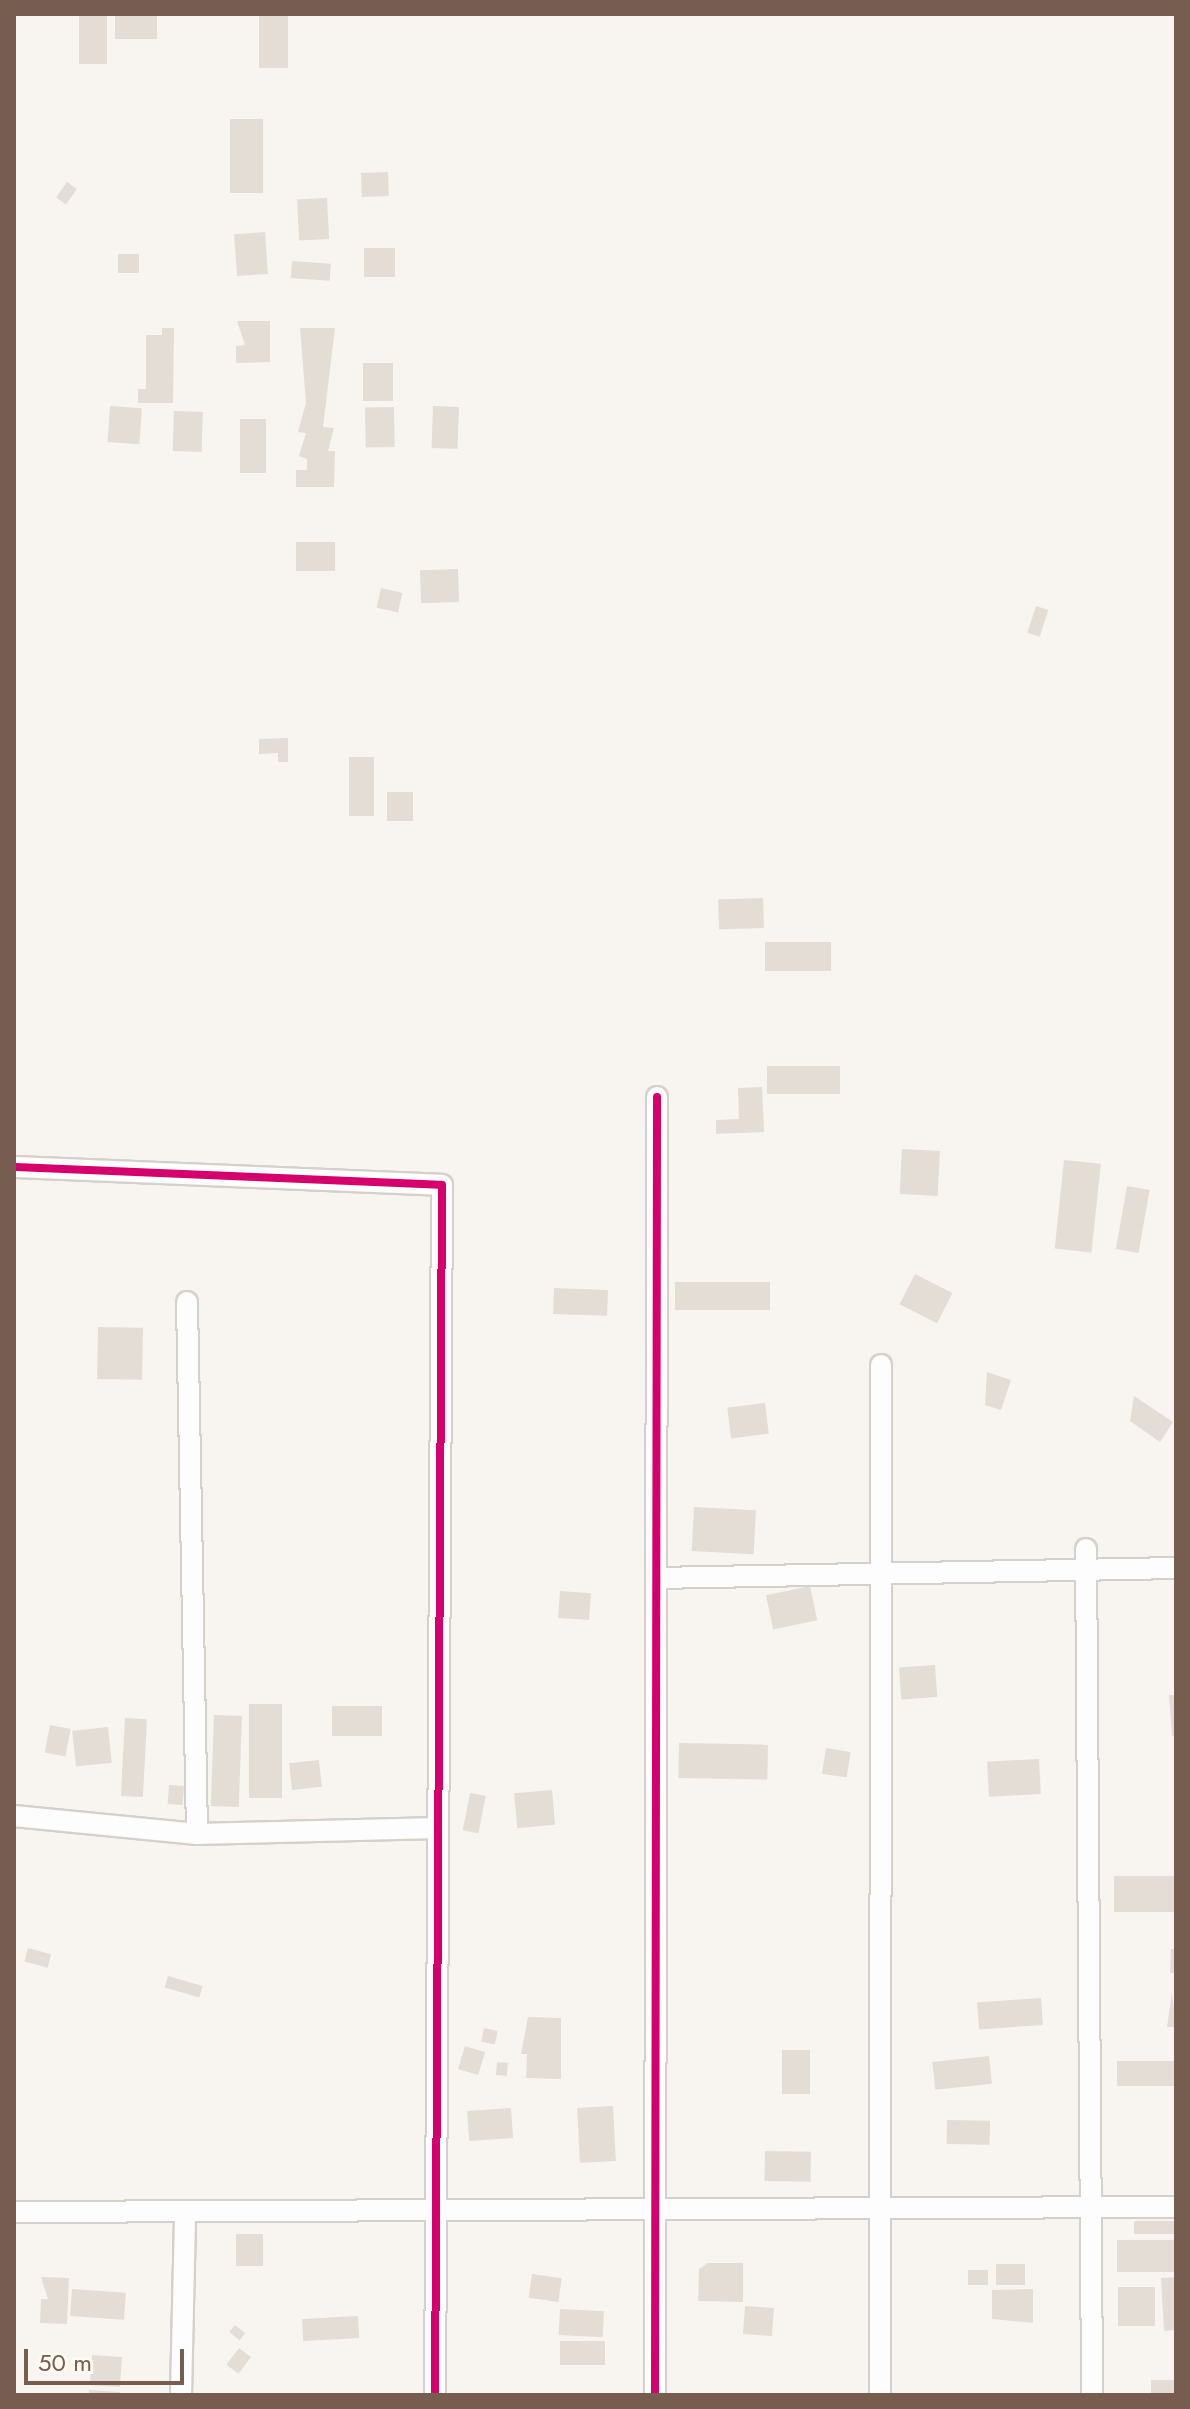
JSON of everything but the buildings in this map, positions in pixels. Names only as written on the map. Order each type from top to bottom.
[{"type":"street","points":[[655,2395],[657,1097]]},
{"type":"street","points":[[14,1167],[442,1185],[435,2395]]},
{"type":"street","points":[[187,1302],[197,1834]]},
{"type":"street","points":[[880,2395],[881,1365]]},
{"type":"street","points":[[1086,1549],[1092,2395]]},
{"type":"street","points":[[656,1578],[1086,1573],[1176,1568]]},
{"type":"street","points":[[14,1816],[197,1834],[438,1828]]},
{"type":"street","points":[[14,2212],[436,2214],[1176,2207]]},
{"type":"street","points":[[181,2395],[185,2213]]},
{"type":"cycle path","points":[[655,2395],[657,1097]]},
{"type":"cycle path","points":[[14,1167],[442,1185],[435,2395]]}]
